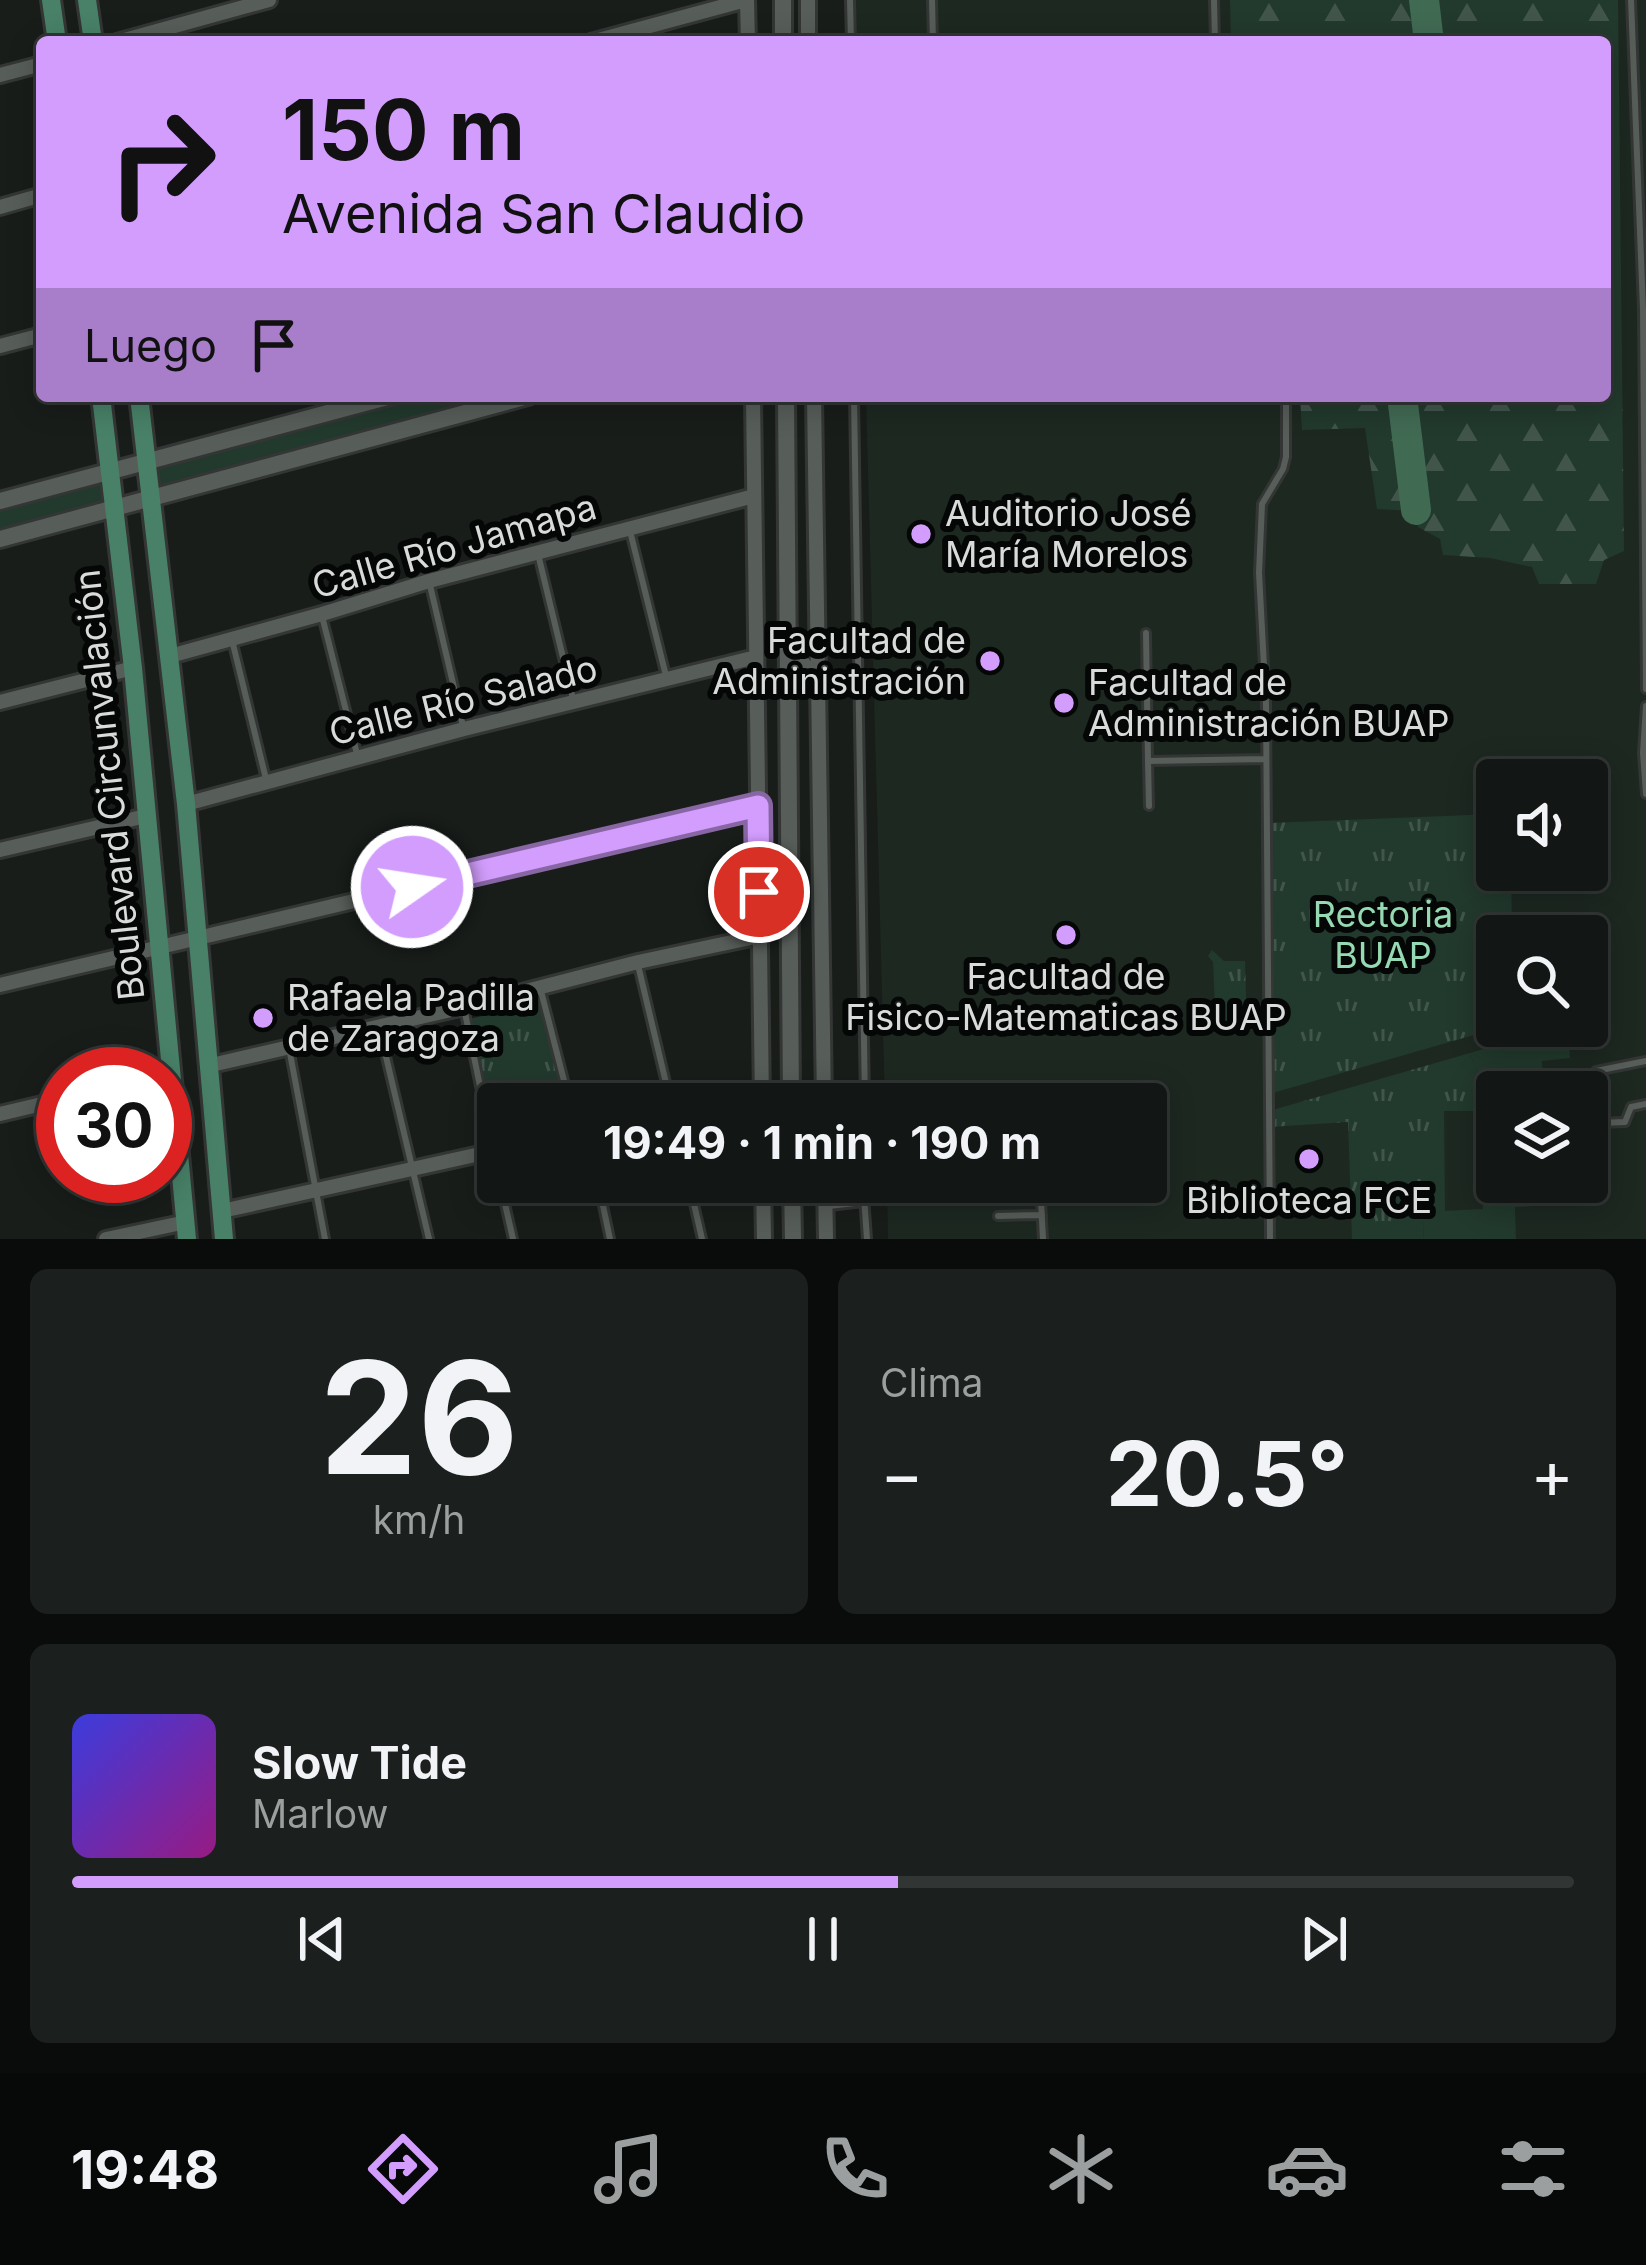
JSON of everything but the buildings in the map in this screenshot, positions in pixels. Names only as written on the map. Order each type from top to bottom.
[{"type":"main road","points":[[51,0],[56,36]]},
{"type":"main road","points":[[87,0],[92,36]]},
{"type":"main road","name":"Boulevard Circunvalación","points":[[102,402],[133,668],[166,1047]]},
{"type":"main road","name":"Boulevard Circunvalación","points":[[140,402],[186,804],[224,1239]]},
{"type":"street","points":[[139,36],[269,0]]},
{"type":"street","points":[[612,36],[747,0],[748,36]]},
{"type":"street","points":[[783,0],[783,36]]},
{"type":"street","points":[[808,0],[808,36]]},
{"type":"street","points":[[0,75],[36,66]]},
{"type":"street","points":[[0,207],[36,197]]},
{"type":"street","points":[[0,346],[36,337]]},
{"type":"street","points":[[0,501],[368,402]]},
{"type":"street","points":[[0,538],[506,402]]},
{"type":"street","points":[[753,402],[762,1083]]},
{"type":"street","points":[[786,402],[791,1083]]},
{"type":"street","points":[[814,402],[824,1083]]},
{"type":"street","name":"Calle Río Jamapa","points":[[170,656],[429,581],[754,496]]},
{"type":"street","points":[[788,648],[818,681]]},
{"type":"street","name":"Calle Río Salado","points":[[186,804],[756,657]]},
{"type":"street","points":[[0,702],[133,668]]},
{"type":"street","points":[[0,985],[758,806]]},
{"type":"street","points":[[0,850],[146,816]]},
{"type":"street","points":[[207,1066],[760,936]]},
{"type":"street","points":[[0,1114],[36,1105]]},
{"type":"street","points":[[222,1211],[477,1155]]},
{"type":"street","points":[[763,1203],[764,1239]]},
{"type":"street","points":[[792,1203],[793,1239]]},
{"type":"street","points":[[825,1206],[826,1239]]},
{"type":"street","points":[[106,1239],[186,1231]]},
{"type":"lane","points":[[850,0],[850,36]]},
{"type":"lane","points":[[932,0],[933,36]]},
{"type":"lane","points":[[1214,0],[1215,36]]},
{"type":"lane","points":[[1631,0],[1642,309],[1646,689]]},
{"type":"lane","points":[[854,402],[865,1083]]},
{"type":"lane","points":[[1270,1239],[1266,759],[1259,573],[1261,512],[1286,463],[1286,402]]},
{"type":"lane","points":[[629,528],[667,679]]},
{"type":"lane","points":[[538,553],[574,702]]},
{"type":"lane","points":[[429,581],[464,729]]},
{"type":"lane","points":[[322,614],[358,758]]},
{"type":"lane","points":[[1146,633],[1149,806]]},
{"type":"lane","points":[[232,640],[267,782]]},
{"type":"lane","points":[[1646,706],[1646,794]]},
{"type":"lane","points":[[1148,761],[1266,759]]},
{"type":"lane","points":[[638,962],[666,1083]]},
{"type":"lane","points":[[540,988],[565,1083]]},
{"type":"lane","points":[[464,1007],[480,1083]]},
{"type":"lane","points":[[378,1025],[429,1239]]},
{"type":"lane","points":[[289,1047],[325,1239]]},
{"type":"lane","points":[[1646,1061],[1596,1071],[1592,1078],[1599,1123],[1625,1122],[1631,1107],[1646,1104]]},
{"type":"lane","points":[[505,1203],[513,1239]]},
{"type":"lane","points":[[602,1203],[610,1239]]},
{"type":"lane","points":[[694,1203],[702,1239]]},
{"type":"lane","points":[[825,1206],[854,1203]]},
{"type":"lane","points":[[863,1203],[867,1239]]},
{"type":"lane","points":[[1041,1203],[1043,1239]]},
{"type":"lane","points":[[998,1216],[1042,1215]]},
{"type":"shaded area","points":[[850,0],[1646,0],[1646,1239],[888,1239],[887,1203],[1167,1203],[1167,1083],[884,1083],[866,402],[1611,402],[1611,36],[852,36]]},
{"type":"green space","points":[[1230,0],[1618,0],[1624,551],[1604,560],[1596,584],[1539,584],[1532,567],[1443,555],[1440,539],[1418,527],[1415,511],[1377,509],[1365,428],[1302,430],[1300,402],[1611,402],[1611,36],[1231,36]]},
{"type":"green space","points":[[370,402],[502,402],[145,497],[141,463]]},
{"type":"green space","points":[[112,470],[115,505],[0,537],[0,500]]},
{"type":"green space","name":"Rectoria BUAP","points":[[1476,815],[1476,891],[1511,891],[1512,915],[1476,915],[1476,1034],[1269,1094],[1267,823]]},
{"type":"green space","points":[[1212,950],[1224,961],[1245,961],[1247,1030],[1216,1029],[1213,962],[1208,956]]},
{"type":"green space","points":[[544,1002],[562,1083],[483,1083],[469,1019]]},
{"type":"green space","points":[[1491,1047],[1569,1047],[1570,1058],[1542,1061],[1542,1071],[1476,1071],[1470,1053]]},
{"type":"green space","points":[[1470,1053],[1476,1071],[1476,1111],[1444,1111],[1445,1211],[1422,1212],[1424,1239],[1352,1239],[1348,1122],[1269,1127],[1269,1111]]},
{"type":"green space","points":[[1483,1203],[1548,1203],[1515,1207],[1516,1239],[1424,1239],[1422,1212],[1483,1209]]},
{"type":"green space","points":[[1485,1203],[1547,1203],[1547,1205],[1485,1209]]},
{"type":"waterway","points":[[1424,0],[1428,36]]},
{"type":"waterway","points":[[1403,402],[1416,510]]},
{"type":"place","name":"Auditorio José María Morelos","points":[[921,534]]},
{"type":"place","name":"Facultad de Administración","points":[[990,661]]},
{"type":"place","name":"Facultad de Administración BUAP","points":[[1064,703]]},
{"type":"place","name":"Facultad de Fisico-Matematicas BUAP","points":[[1066,935]]},
{"type":"place","name":"Rafaela Padilla de Zaragoza","points":[[263,1018]]},
{"type":"place","name":"Biblioteca FCE","points":[[1309,1159]]},
{"type":"route","points":[[412,887],[758,806],[759,892]]}]
